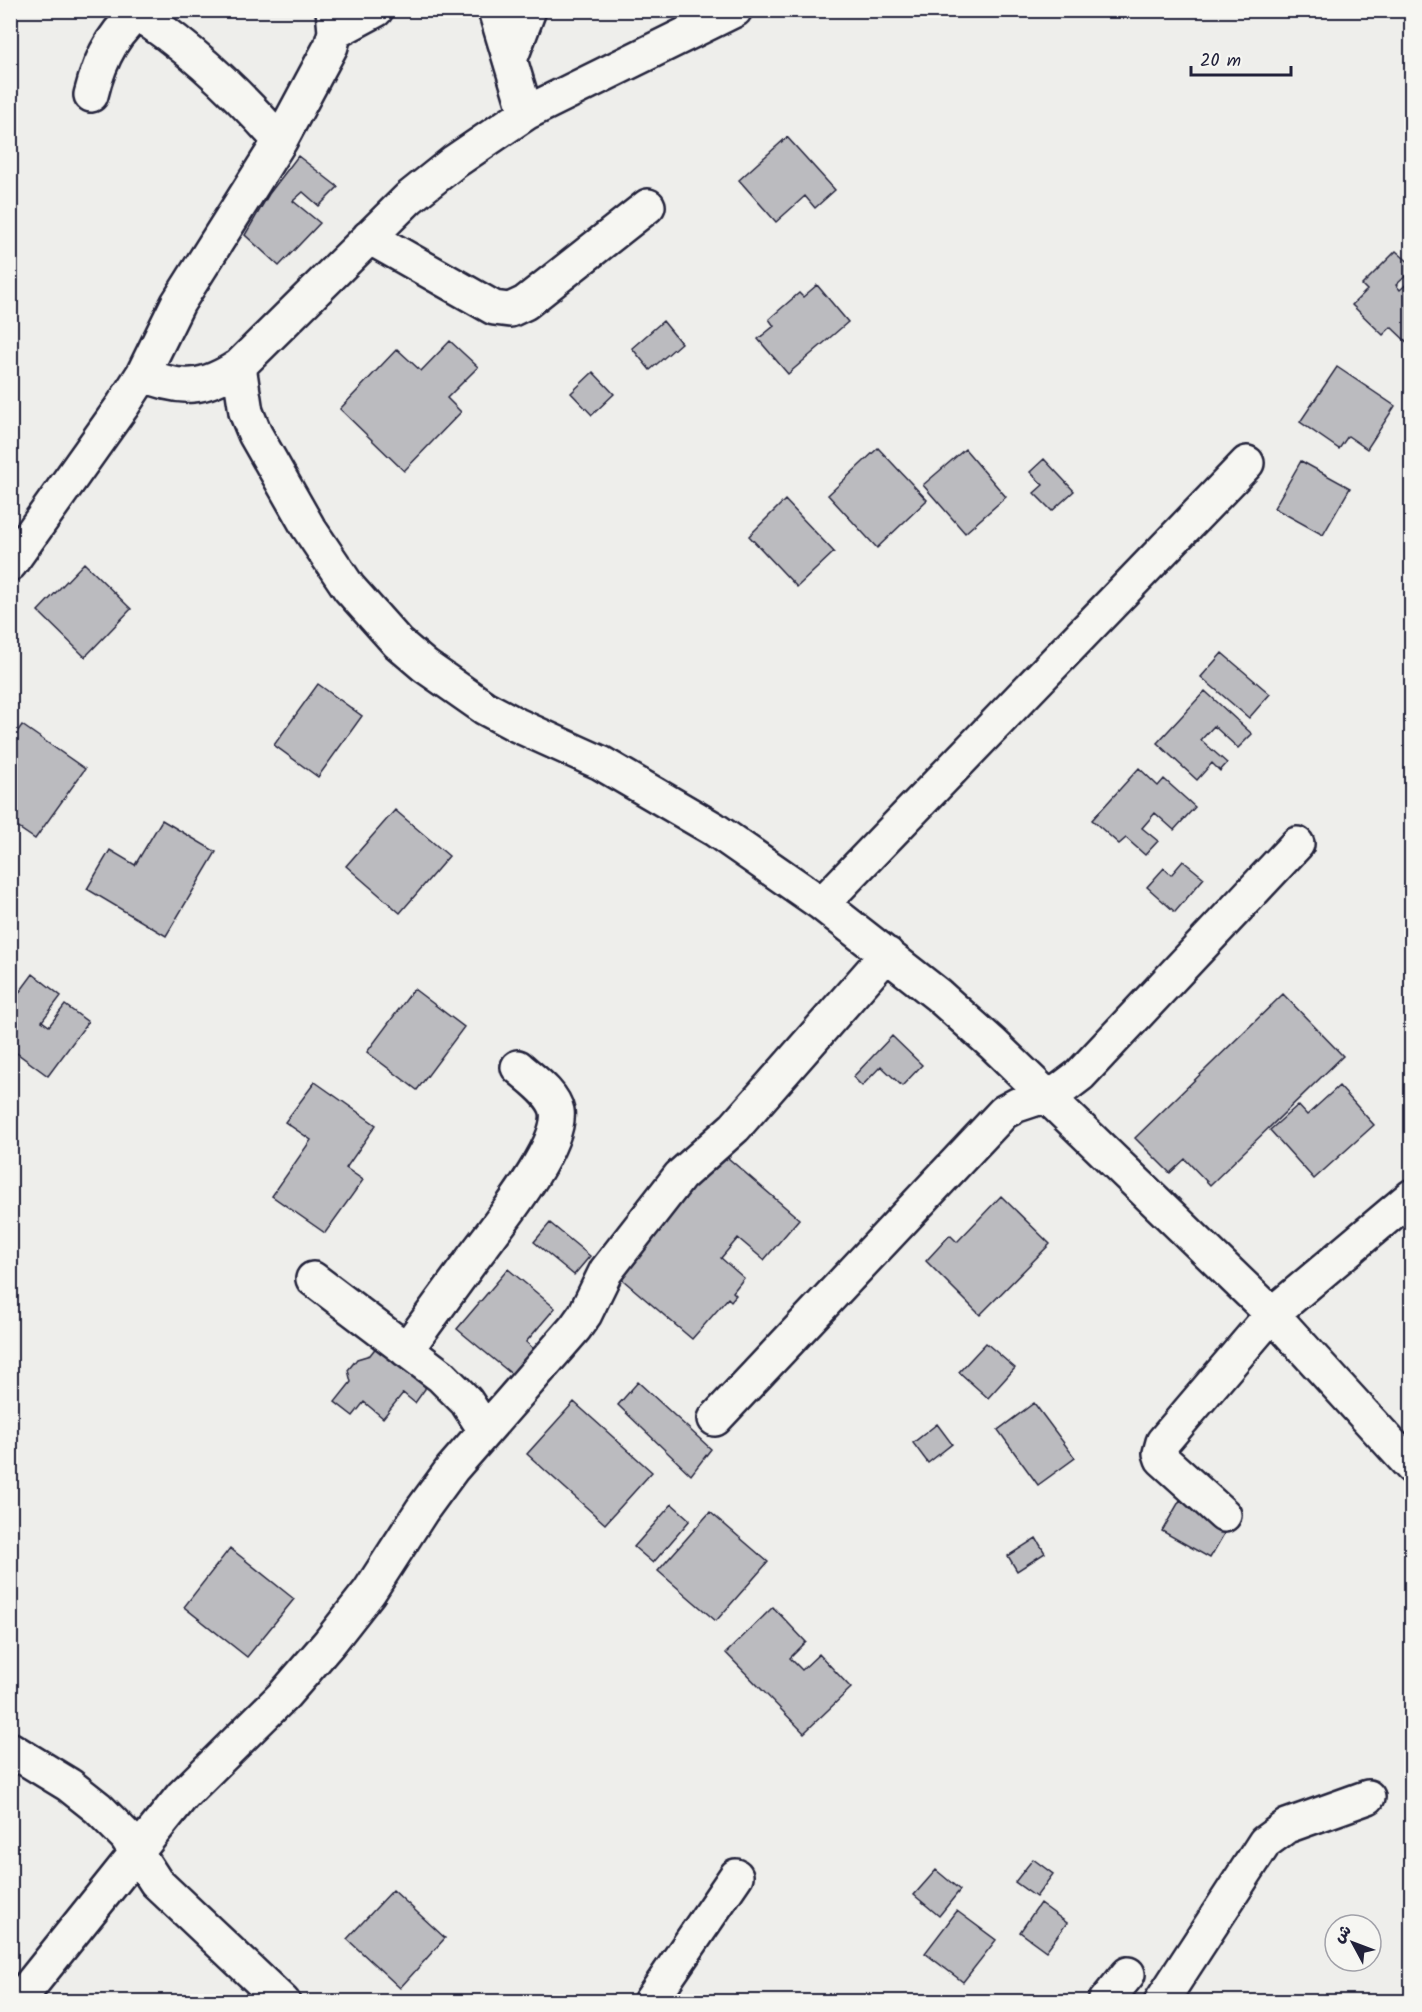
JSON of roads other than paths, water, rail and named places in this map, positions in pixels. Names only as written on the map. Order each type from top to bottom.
[{"type":"street","points":[[10,564],[143,374],[178,303],[280,141],[325,60],[334,21],[376,10]]},
{"type":"street","points":[[495,10],[526,113]]},
{"type":"street","points":[[510,60],[529,10]]},
{"type":"street","points":[[143,374],[162,382],[182,386],[203,384],[222,377],[239,366],[409,198],[454,162],[526,113],[735,10]]},
{"type":"street","points":[[91,95],[102,59],[111,42],[138,12],[199,59],[280,141]]},
{"type":"street","points":[[369,237],[494,308],[510,310],[525,303],[648,206]]},
{"type":"street","points":[[239,366],[246,412],[255,434],[308,527],[349,588],[398,643],[425,666],[485,708],[601,763],[658,795],[769,865],[887,954],[993,1044],[1272,1314],[1412,1467]]},
{"type":"street","points":[[822,904],[1247,463]]},
{"type":"street","points":[[716,1419],[1004,1112],[1017,1105],[1059,1091],[1080,1075],[1297,844]]},
{"type":"street","points":[[17,2001],[182,1796],[285,1694],[329,1642],[369,1592],[436,1490],[485,1430],[575,1328],[585,1314],[606,1271],[680,1176],[735,1127],[887,954]]},
{"type":"street","points":[[406,1350],[525,1187],[547,1149],[555,1129],[557,1120],[554,1102],[518,1067]]},
{"type":"street","points":[[1224,1515],[1162,1459],[1160,1447],[1162,1442],[1272,1314],[1412,1196]]},
{"type":"street","points":[[313,1279],[454,1388],[466,1401],[485,1430]]},
{"type":"street","points":[[10,1749],[69,1785],[98,1808],[126,1836],[156,1882],[283,2001]]},
{"type":"street","points":[[1161,2001],[1264,1842],[1287,1826],[1368,1797]]},
{"type":"street","points":[[650,2001],[736,1876]]},
{"type":"street","points":[[1106,2001],[1128,1974]]}]
